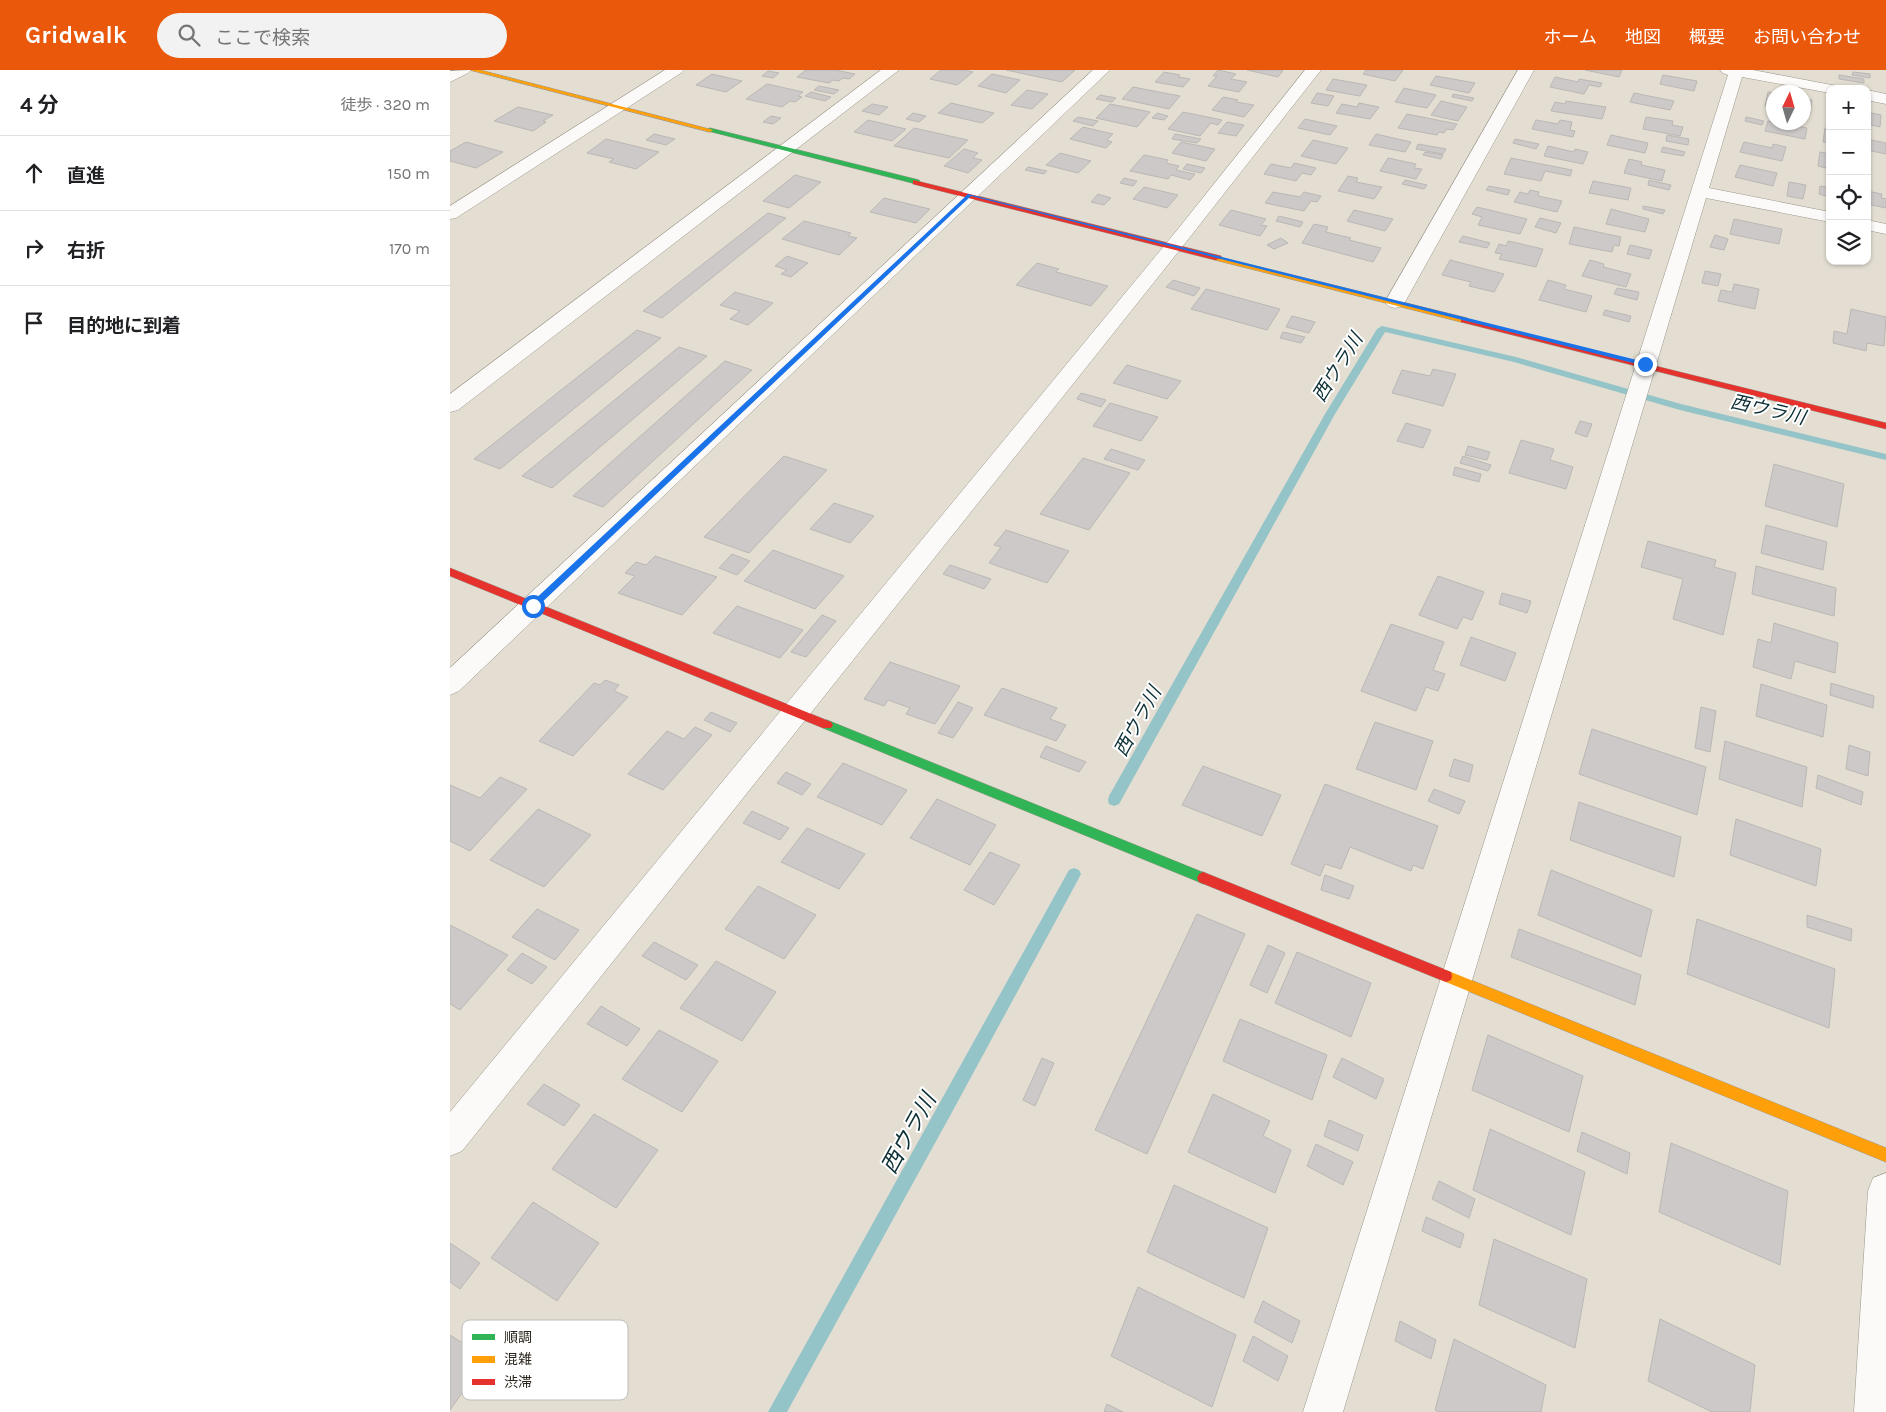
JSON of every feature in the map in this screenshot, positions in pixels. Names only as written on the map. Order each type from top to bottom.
[{"type":"street","points":[[450,77],[463,70]]},
{"type":"street","points":[[474,70],[1886,426]]},
{"type":"street","points":[[450,214],[676,70]]},
{"type":"street","points":[[450,405],[891,70]]},
{"type":"street","points":[[450,684],[1102,70]]},
{"type":"street","points":[[450,1139],[1313,70]]},
{"type":"street","points":[[1395,302],[1526,70]]},
{"type":"street","points":[[1323,1412],[1645,364],[1700,191],[1734,70],[1826,88]]},
{"type":"street","points":[[1871,96],[1886,99]]},
{"type":"street","points":[[1700,191],[1826,216]]},
{"type":"street","points":[[1871,226],[1886,229]]},
{"type":"street","points":[[450,572],[1886,1154]]},
{"type":"street","points":[[1874,1412],[1886,1191]]},
{"type":"building","points":[[806,70],[835,70],[855,74],[849,79],[833,80],[829,83],[797,77]]},
{"type":"building","points":[[941,70],[973,72],[957,85],[930,79]]},
{"type":"building","points":[[1006,70],[1075,70],[1062,82]]},
{"type":"building","points":[[1218,70],[1236,74],[1231,79],[1247,82],[1239,92],[1208,86],[1217,76],[1213,76]]},
{"type":"building","points":[[1247,70],[1283,70],[1278,77]]},
{"type":"building","points":[[1366,70],[1403,70],[1395,81],[1363,74]]},
{"type":"building","points":[[1585,70],[1622,70],[1619,77]]},
{"type":"building","points":[[768,71],[779,73],[773,78],[762,76]]},
{"type":"building","points":[[1164,72],[1190,79],[1183,87],[1155,82]]},
{"type":"building","points":[[1853,72],[1870,74],[1870,78],[1852,75]]},
{"type":"building","points":[[712,74],[742,81],[726,92],[696,85]]},
{"type":"building","points":[[992,74],[1020,80],[1006,93],[978,86]]},
{"type":"building","points":[[1663,75],[1697,81],[1694,91],[1660,84]]},
{"type":"building","points":[[1839,75],[1864,79],[1864,83],[1839,79]]},
{"type":"building","points":[[1436,76],[1475,83],[1469,93],[1430,85]]},
{"type":"building","points":[[1555,77],[1578,82],[1579,79],[1602,83],[1600,87],[1589,85],[1584,94],[1550,87]]},
{"type":"building","points":[[1333,79],[1367,85],[1360,96],[1326,90]]},
{"type":"building","points":[[767,84],[803,92],[798,96],[802,97],[795,102],[790,101],[782,107],[746,99]]},
{"type":"building","points":[[819,86],[839,90],[834,94],[814,90]]},
{"type":"building","points":[[1133,87],[1180,96],[1169,109],[1122,99]]},
{"type":"building","points":[[1404,88],[1436,95],[1427,108],[1395,102]]},
{"type":"building","points":[[1027,90],[1048,94],[1032,109],[1011,105]]},
{"type":"building","points":[[811,92],[831,97],[825,101],[805,96]]},
{"type":"building","points":[[1317,93],[1334,96],[1328,106],[1311,103]]},
{"type":"building","points":[[1634,93],[1674,101],[1670,110],[1630,102]]},
{"type":"building","points":[[1453,94],[1474,98],[1472,101],[1452,97]]},
{"type":"building","points":[[1100,95],[1116,98],[1112,102],[1096,99]]},
{"type":"building","points":[[1223,97],[1238,100],[1236,102],[1254,105],[1244,117],[1212,110]]},
{"type":"building","points":[[1441,101],[1467,107],[1458,121],[1431,115]]},
{"type":"building","points":[[1566,101],[1606,107],[1602,119],[1551,111],[1555,102],[1565,104]]},
{"type":"building","points":[[951,103],[994,113],[982,123],[938,113]]},
{"type":"building","points":[[1359,103],[1379,107],[1370,119],[1336,113],[1342,104],[1357,107]]},
{"type":"building","points":[[872,104],[888,107],[879,115],[862,111]]},
{"type":"building","points":[[1110,104],[1150,112],[1137,127],[1096,118]]},
{"type":"building","points":[[518,107],[553,115],[543,121],[546,122],[533,131],[494,121]]},
{"type":"building","points":[[1183,112],[1222,120],[1218,125],[1211,123],[1200,136],[1168,129]]},
{"type":"building","points":[[913,113],[926,116],[919,122],[906,119]]},
{"type":"building","points":[[1157,113],[1168,116],[1164,120],[1152,118]]},
{"type":"building","points":[[1871,113],[1881,115],[1880,127],[1871,125]]},
{"type":"building","points":[[1407,114],[1457,124],[1453,130],[1447,129],[1444,133],[1439,132],[1437,135],[1398,128]]},
{"type":"building","points":[[771,116],[781,118],[773,124],[763,122]]},
{"type":"building","points":[[1078,117],[1098,121],[1093,126],[1073,121]]},
{"type":"building","points":[[1646,117],[1673,121],[1672,125],[1683,127],[1680,136],[1643,129]]},
{"type":"building","points":[[1746,117],[1764,121],[1762,125],[1745,121]]},
{"type":"building","points":[[1305,119],[1337,126],[1330,135],[1298,128]]},
{"type":"building","points":[[868,120],[906,129],[892,141],[854,132]]},
{"type":"building","points":[[1536,120],[1558,124],[1560,120],[1572,122],[1570,130],[1575,131],[1573,137],[1532,129]]},
{"type":"building","points":[[1227,122],[1244,125],[1236,136],[1218,133]]},
{"type":"building","points":[[1083,127],[1113,134],[1107,140],[1112,142],[1106,148],[1070,139]]},
{"type":"building","points":[[914,128],[968,140],[949,158],[894,146]]},
{"type":"building","points":[[1766,128],[1766,130],[1807,130],[1805,139],[1765,131]]},
{"type":"building","points":[[1825,128],[1826,128],[1826,142],[1823,142]]},
{"type":"building","points":[[654,134],[675,139],[666,145],[646,140]]},
{"type":"building","points":[[1175,134],[1201,139],[1197,143],[1172,139]]},
{"type":"building","points":[[1376,134],[1411,142],[1405,152],[1369,145]]},
{"type":"building","points":[[1611,135],[1648,143],[1645,153],[1607,145]]},
{"type":"building","points":[[1667,135],[1689,139],[1688,145],[1666,141]]},
{"type":"building","points":[[606,139],[659,152],[636,169],[609,162],[614,159],[587,153]]},
{"type":"building","points":[[1515,139],[1539,144],[1536,149],[1513,143]]},
{"type":"building","points":[[1313,140],[1348,148],[1336,164],[1301,156]]},
{"type":"building","points":[[1871,140],[1886,143],[1886,154],[1871,151]]},
{"type":"building","points":[[466,142],[503,152],[476,168],[450,161],[450,151]]},
{"type":"building","points":[[1181,142],[1215,149],[1206,161],[1172,153]]},
{"type":"building","points":[[1744,142],[1772,148],[1773,144],[1786,147],[1782,161],[1740,152]]},
{"type":"building","points":[[1418,144],[1446,149],[1443,154],[1416,149]]},
{"type":"building","points":[[1548,146],[1574,152],[1575,149],[1588,152],[1583,164],[1544,156]]},
{"type":"building","points":[[1663,147],[1685,152],[1683,156],[1661,152]]},
{"type":"building","points":[[964,149],[978,153],[973,158],[982,160],[968,173],[944,166]]},
{"type":"building","points":[[1425,152],[1443,155],[1441,159],[1423,155]]},
{"type":"building","points":[[1820,152],[1826,153],[1826,168],[1818,166]]},
{"type":"building","points":[[1060,153],[1091,161],[1078,173],[1046,165]]},
{"type":"building","points":[[1144,155],[1168,160],[1166,163],[1179,166],[1176,170],[1195,174],[1190,180],[1171,175],[1168,179],[1130,171]]},
{"type":"building","points":[[1388,158],[1416,164],[1414,168],[1422,169],[1416,179],[1380,171]]},
{"type":"building","points":[[1511,158],[1572,170],[1570,176],[1545,171],[1541,181],[1504,174]]},
{"type":"building","points":[[1629,159],[1642,162],[1641,165],[1665,170],[1662,181],[1624,173]]},
{"type":"building","points":[[1294,163],[1316,168],[1311,175],[1302,173],[1296,181],[1264,174],[1271,164],[1291,168]]},
{"type":"building","points":[[1187,164],[1205,168],[1201,173],[1183,169]]},
{"type":"building","points":[[1740,165],[1777,173],[1773,186],[1735,177]]},
{"type":"building","points":[[1028,167],[1047,171],[1044,174],[1025,170]]},
{"type":"building","points":[[795,175],[821,182],[789,208],[763,201]]},
{"type":"building","points":[[1348,176],[1358,178],[1356,182],[1382,187],[1374,199],[1338,191]]},
{"type":"building","points":[[1124,178],[1137,181],[1133,186],[1120,183]]},
{"type":"building","points":[[1405,180],[1427,185],[1424,189],[1402,184]]},
{"type":"building","points":[[1649,180],[1671,185],[1669,190],[1648,185]]},
{"type":"building","points":[[1593,181],[1631,188],[1628,200],[1589,193]]},
{"type":"building","points":[[1789,182],[1806,185],[1803,199],[1787,196]]},
{"type":"building","points":[[1489,186],[1510,190],[1508,195],[1486,190]]},
{"type":"building","points":[[1820,186],[1826,187],[1826,196],[1819,194]]},
{"type":"building","points":[[1144,187],[1178,195],[1167,208],[1133,199]]},
{"type":"building","points":[[1530,190],[1539,192],[1538,196],[1562,201],[1557,212],[1514,202],[1520,192],[1528,194]]},
{"type":"building","points":[[1273,192],[1300,197],[1304,192],[1321,196],[1317,202],[1311,201],[1304,211],[1265,203]]},
{"type":"building","points":[[1871,192],[1882,194],[1881,198],[1886,199],[1886,208],[1871,205]]},
{"type":"building","points":[[1098,194],[1111,198],[1104,205],[1091,202]]},
{"type":"building","points":[[884,198],[930,209],[916,223],[870,212]]},
{"type":"building","points":[[1643,206],[1665,210],[1663,214],[1643,209]]},
{"type":"building","points":[[1477,207],[1527,219],[1520,234],[1478,225],[1482,217],[1472,214]]},
{"type":"building","points":[[1611,209],[1649,219],[1645,232],[1606,224]]},
{"type":"building","points":[[1231,210],[1266,219],[1261,225],[1267,226],[1260,236],[1219,225]]},
{"type":"building","points":[[1354,210],[1393,219],[1385,231],[1347,221]]},
{"type":"building","points":[[768,213],[786,218],[662,318],[643,311]]},
{"type":"building","points":[[1279,216],[1303,222],[1300,227],[1276,221]]},
{"type":"building","points":[[1540,218],[1561,223],[1556,233],[1535,227]]},
{"type":"building","points":[[1734,219],[1782,229],[1779,244],[1730,234]]},
{"type":"building","points":[[804,221],[851,233],[848,236],[857,238],[839,255],[782,239]]},
{"type":"building","points":[[1314,224],[1328,227],[1326,232],[1381,248],[1373,262],[1302,243]]},
{"type":"building","points":[[1574,227],[1621,237],[1619,246],[1614,245],[1612,252],[1569,244]]},
{"type":"building","points":[[1715,235],[1728,239],[1724,250],[1710,247]]},
{"type":"building","points":[[1463,236],[1490,243],[1487,248],[1459,242]]},
{"type":"building","points":[[1281,238],[1288,243],[1274,249],[1267,245]]},
{"type":"building","points":[[1508,241],[1543,249],[1536,267],[1499,259],[1502,254],[1495,253],[1499,244],[1506,246]]},
{"type":"building","points":[[1630,245],[1652,250],[1649,259],[1627,254]]},
{"type":"building","points":[[787,256],[808,263],[791,277],[781,274],[787,270],[775,266]]},
{"type":"building","points":[[1450,260],[1504,274],[1494,292],[1469,286],[1471,282],[1442,275]]},
{"type":"building","points":[[1590,260],[1604,264],[1603,267],[1631,274],[1626,287],[1582,276]]},
{"type":"building","points":[[1037,263],[1059,269],[1056,272],[1108,286],[1091,306],[1016,285]]},
{"type":"building","points":[[1705,271],[1721,274],[1718,286],[1702,283]]},
{"type":"building","points":[[1173,280],[1200,288],[1194,296],[1166,287]]},
{"type":"building","points":[[1548,280],[1566,285],[1564,289],[1592,296],[1586,312],[1539,300]]},
{"type":"building","points":[[1734,284],[1759,289],[1755,309],[1718,301],[1721,290],[1732,292]]},
{"type":"building","points":[[1617,288],[1639,292],[1637,300],[1614,294]]},
{"type":"building","points":[[1206,289],[1280,309],[1267,330],[1191,309]]},
{"type":"building","points":[[735,292],[773,303],[748,325],[730,319],[740,311],[720,305]]},
{"type":"building","points":[[1851,309],[1886,317],[1884,346],[1867,343],[1866,351],[1833,343],[1834,331],[1847,334]]},
{"type":"building","points":[[1605,310],[1631,316],[1629,322],[1603,315]]},
{"type":"building","points":[[1292,316],[1315,322],[1309,333],[1286,327]]},
{"type":"building","points":[[637,330],[661,338],[500,469],[474,459]]},
{"type":"building","points":[[1283,332],[1305,337],[1301,343],[1280,338]]},
{"type":"building","points":[[679,347],[707,356],[552,488],[522,476]]},
{"type":"building","points":[[725,361],[752,370],[603,507],[573,496]]},
{"type":"building","points":[[1127,365],[1181,381],[1167,399],[1113,383]]},
{"type":"building","points":[[1433,369],[1456,374],[1443,406],[1392,393],[1402,370],[1430,376]]},
{"type":"building","points":[[1081,393],[1106,400],[1101,407],[1077,399]]},
{"type":"building","points":[[1110,403],[1158,417],[1141,441],[1093,426]]},
{"type":"building","points":[[1580,421],[1592,424],[1587,437],[1575,433]]},
{"type":"building","points":[[1406,423],[1431,430],[1423,448],[1397,441]]},
{"type":"building","points":[[1521,440],[1554,449],[1550,460],[1573,467],[1566,489],[1509,473]]},
{"type":"building","points":[[1468,446],[1490,452],[1487,460],[1465,455]]},
{"type":"building","points":[[1111,449],[1145,460],[1138,470],[1104,459]]},
{"type":"building","points":[[784,456],[827,470],[749,553],[704,537]]},
{"type":"building","points":[[1463,456],[1491,465],[1488,471],[1460,463]]},
{"type":"building","points":[[1083,458],[1130,473],[1089,530],[1040,514]]},
{"type":"building","points":[[1774,464],[1844,484],[1837,527],[1765,506]]},
{"type":"building","points":[[1455,467],[1481,474],[1479,482],[1453,475]]},
{"type":"building","points":[[834,503],[874,516],[850,543],[810,529]]},
{"type":"building","points":[[1766,525],[1827,542],[1823,570],[1761,553]]},
{"type":"building","points":[[1006,530],[1069,551],[1047,583],[989,563],[1001,547],[994,545]]},
{"type":"building","points":[[1648,541],[1716,560],[1714,567],[1736,573],[1723,635],[1673,619],[1683,579],[1641,567]]},
{"type":"building","points":[[773,550],[844,576],[815,609],[744,581]]},
{"type":"building","points":[[732,554],[750,561],[737,575],[719,568]]},
{"type":"building","points":[[655,556],[717,577],[682,615],[618,593],[635,576],[625,573],[636,562],[646,565]]},
{"type":"building","points":[[950,565],[991,579],[984,589],[943,574]]},
{"type":"building","points":[[1756,566],[1836,588],[1834,616],[1752,594]]},
{"type":"building","points":[[1438,576],[1484,592],[1472,620],[1463,617],[1457,629],[1419,615]]},
{"type":"building","points":[[1502,593],[1531,601],[1527,613],[1499,604]]},
{"type":"building","points":[[737,606],[803,630],[780,658],[713,633]]},
{"type":"building","points":[[822,615],[836,621],[806,657],[791,652]]},
{"type":"building","points":[[1774,623],[1838,643],[1835,673],[1795,661],[1791,679],[1753,667],[1758,639],[1771,643]]},
{"type":"building","points":[[1391,624],[1444,642],[1433,670],[1445,674],[1438,691],[1426,687],[1416,711],[1361,691]]},
{"type":"building","points":[[1471,637],[1516,653],[1505,681],[1460,665]]},
{"type":"building","points":[[890,662],[960,686],[935,724],[906,714],[910,708],[888,700],[884,706],[864,699]]},
{"type":"building","points":[[605,680],[619,685],[614,691],[628,697],[573,756],[539,741],[594,683],[600,685]]},
{"type":"building","points":[[1831,683],[1874,696],[1873,708],[1830,695]]},
{"type":"building","points":[[1761,684],[1827,705],[1823,737],[1756,716]]},
{"type":"building","points":[[1002,688],[1057,708],[1050,719],[1066,725],[1056,741],[984,715]]},
{"type":"building","points":[[958,702],[973,708],[953,738],[938,733]]},
{"type":"building","points":[[1701,707],[1716,711],[1710,752],[1695,748]]},
{"type":"building","points":[[711,712],[737,723],[730,732],[704,720]]},
{"type":"building","points":[[1375,722],[1433,741],[1416,790],[1356,769]]},
{"type":"building","points":[[695,727],[712,735],[663,790],[628,774],[667,731],[684,739]]},
{"type":"building","points":[[1592,729],[1706,767],[1697,815],[1579,774]]},
{"type":"building","points":[[1725,741],[1807,767],[1802,807],[1719,779]]},
{"type":"building","points":[[1849,745],[1870,752],[1868,776],[1846,769]]},
{"type":"building","points":[[1046,746],[1086,762],[1079,772],[1040,757]]},
{"type":"building","points":[[1454,759],[1473,765],[1469,782],[1449,776]]},
{"type":"building","points":[[843,763],[907,790],[882,825],[817,797]]},
{"type":"building","points":[[1203,766],[1281,795],[1262,836],[1182,805]]},
{"type":"building","points":[[786,772],[811,784],[802,795],[777,783]]},
{"type":"building","points":[[1818,775],[1863,792],[1861,805],[1816,788]]},
{"type":"building","points":[[500,777],[527,789],[470,851],[450,841],[450,785],[480,798]]},
{"type":"building","points":[[1325,784],[1438,826],[1423,869],[1413,865],[1411,871],[1350,847],[1341,869],[1325,864],[1320,876],[1291,864]]},
{"type":"building","points":[[1434,789],[1465,801],[1459,814],[1428,801]]},
{"type":"building","points":[[937,799],[996,825],[970,865],[910,838]]},
{"type":"building","points":[[1579,802],[1681,837],[1674,877],[1570,840]]},
{"type":"building","points":[[538,809],[591,835],[544,887],[490,860]]},
{"type":"building","points":[[752,811],[789,828],[780,840],[743,823]]},
{"type":"building","points":[[1736,819],[1821,849],[1816,886],[1730,855]]},
{"type":"building","points":[[807,828],[865,854],[839,889],[781,862]]},
{"type":"building","points":[[990,852],[1020,865],[994,905],[964,890]]},
{"type":"building","points":[[1551,870],[1652,910],[1641,957],[1538,915]]},
{"type":"building","points":[[1325,875],[1354,886],[1349,899],[1321,890]]},
{"type":"building","points":[[758,886],[816,915],[784,959],[725,929]]},
{"type":"building","points":[[537,909],[579,930],[555,960],[512,937]]},
{"type":"building","points":[[1197,914],[1245,934],[1147,1154],[1095,1130]]},
{"type":"building","points":[[1807,915],[1852,929],[1851,941],[1807,927]]},
{"type":"building","points":[[1697,919],[1835,969],[1829,1028],[1687,974]]},
{"type":"building","points":[[450,925],[508,955],[460,1010],[450,1004]]},
{"type":"building","points":[[1519,929],[1641,975],[1635,1005],[1511,957]]},
{"type":"building","points":[[654,942],[698,965],[686,980],[642,956]]},
{"type":"building","points":[[1268,945],[1285,953],[1267,993],[1250,985]]},
{"type":"building","points":[[1297,952],[1371,983],[1351,1037],[1275,1003]]},
{"type":"building","points":[[522,953],[547,967],[532,984],[507,970]]},
{"type":"building","points":[[716,961],[776,992],[742,1041],[680,1008]]},
{"type":"building","points":[[601,1006],[640,1029],[627,1046],[587,1024]]},
{"type":"building","points":[[1240,1019],[1327,1055],[1312,1100],[1223,1061]]},
{"type":"building","points":[[659,1030],[718,1061],[682,1112],[622,1079]]},
{"type":"building","points":[[1488,1035],[1583,1076],[1569,1132],[1472,1090]]},
{"type":"building","points":[[1042,1058],[1054,1063],[1035,1106],[1023,1100]]},
{"type":"building","points":[[1342,1058],[1384,1079],[1376,1099],[1333,1077]]},
{"type":"building","points":[[544,1084],[580,1105],[564,1126],[527,1104]]},
{"type":"building","points":[[1213,1094],[1270,1121],[1263,1136],[1291,1150],[1275,1193],[1188,1152]]},
{"type":"building","points":[[594,1114],[658,1150],[616,1208],[552,1169]]},
{"type":"building","points":[[1329,1120],[1363,1135],[1358,1151],[1324,1136]]},
{"type":"building","points":[[1490,1129],[1585,1172],[1571,1235],[1473,1190]]},
{"type":"building","points":[[1582,1132],[1630,1153],[1627,1174],[1577,1151]]},
{"type":"building","points":[[1671,1143],[1788,1191],[1780,1265],[1659,1212]]},
{"type":"building","points":[[1316,1144],[1353,1162],[1343,1185],[1307,1166]]},
{"type":"building","points":[[1439,1181],[1475,1199],[1469,1218],[1432,1199]]},
{"type":"building","points":[[1174,1185],[1268,1228],[1244,1298],[1147,1252]]},
{"type":"building","points":[[533,1202],[599,1243],[557,1301],[491,1258]]},
{"type":"building","points":[[1426,1217],[1464,1234],[1460,1248],[1422,1231]]},
{"type":"building","points":[[1494,1239],[1587,1279],[1575,1348],[1479,1305]]},
{"type":"building","points":[[450,1243],[480,1263],[460,1289],[450,1282]]},
{"type":"building","points":[[1138,1287],[1236,1335],[1212,1407],[1111,1356]]},
{"type":"building","points":[[1263,1301],[1300,1321],[1292,1343],[1254,1322]]},
{"type":"building","points":[[1660,1319],[1755,1365],[1750,1412],[1712,1412],[1648,1381]]},
{"type":"building","points":[[1400,1321],[1436,1340],[1431,1359],[1395,1341]]},
{"type":"building","points":[[450,1335],[462,1342],[462,1393],[450,1410]]},
{"type":"building","points":[[1253,1336],[1288,1356],[1278,1381],[1243,1361]]},
{"type":"building","points":[[1454,1339],[1546,1385],[1541,1412],[1439,1412],[1435,1410]]},
{"type":"building","points":[[1107,1404],[1123,1412],[1104,1412]]},
{"type":"waterway","name":"西ウラ川","points":[[1114,800],[1330,414],[1382,329],[1516,360],[1680,407],[1886,457]]},
{"type":"waterway","name":"西ウラ川","points":[[777,1412],[946,1109],[1074,874]]},
{"type":"traffic: fast","points":[[710,130],[916,182]]},
{"type":"traffic: fast","points":[[827,725],[1203,878]]},
{"type":"traffic: slow","points":[[473,70],[710,130]]},
{"type":"traffic: slow","points":[[1218,258],[1464,320]]},
{"type":"traffic: slow","points":[[1446,976],[1886,1155]]},
{"type":"traffic: jam","points":[[916,182],[1218,258]]},
{"type":"traffic: jam","points":[[1464,320],[1886,426]]},
{"type":"traffic: jam","points":[[450,572],[827,725]]},
{"type":"traffic: jam","points":[[1203,878],[1446,976]]},
{"type":"route","points":[[533,606],[970,195],[1645,364]]}]
